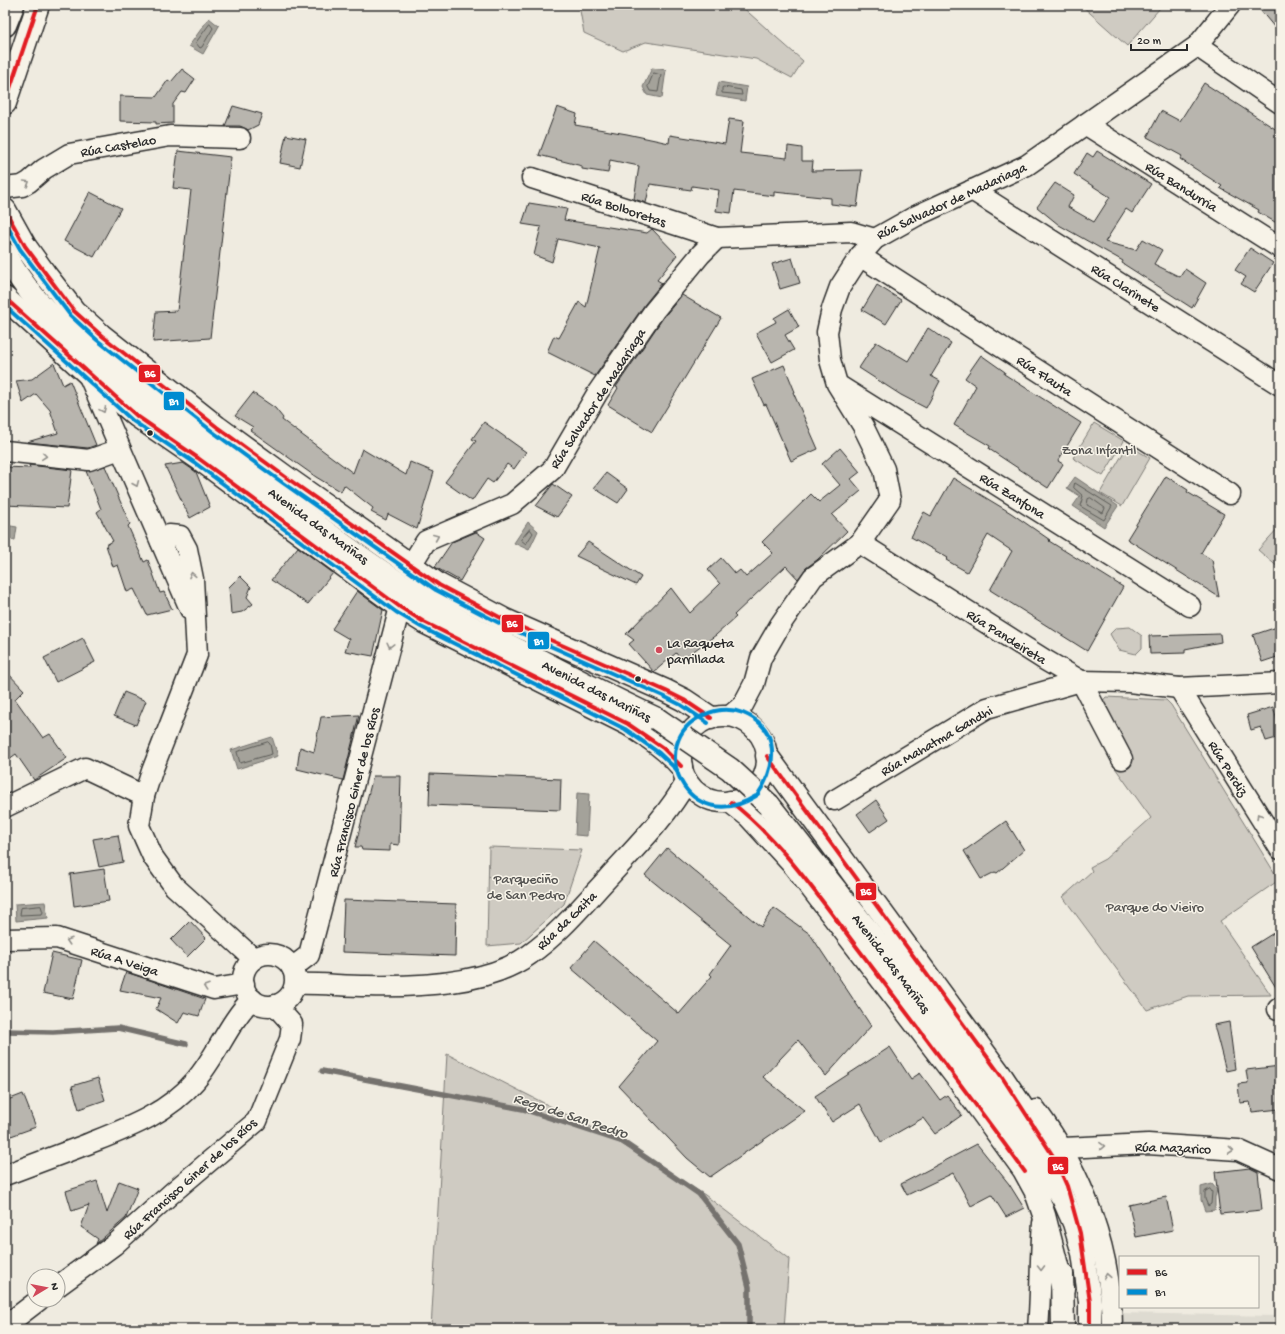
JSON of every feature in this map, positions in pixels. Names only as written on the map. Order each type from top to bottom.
[{"type":"main road","points":[[5,25],[13,5]]},
{"type":"main road","points":[[5,103],[38,5]]},
{"type":"main road","points":[[5,210],[25,246],[74,311],[223,432],[287,478],[439,585],[504,620],[666,691],[721,717]]},
{"type":"main road","name":"Avenida das Mariñas","points":[[5,254],[28,289],[44,309],[98,357],[145,395],[349,549],[446,612],[481,632],[657,719],[730,769],[769,805],[884,951],[1020,1134],[1063,1198],[1074,1223],[1083,1253],[1090,1302],[1090,1329]]},
{"type":"main road","points":[[5,298],[88,374],[138,416],[198,458],[400,607],[424,622],[628,724],[645,735],[674,758],[684,774]]},
{"type":"main road","points":[[767,756],[1002,1077],[1040,1134],[1067,1186],[1075,1210],[1083,1253]]},
{"type":"main road","points":[[731,802],[749,816],[794,865],[958,1079],[1024,1170],[1036,1192],[1044,1215],[1063,1289]]},
{"type":"main road","name":"Avenida das Mariñas","points":[[1020,1134],[1048,1196],[1059,1246],[1063,1289],[1063,1329]]},
{"type":"street","name":"Rúa Salvador de Madariaga","points":[[411,565],[426,541],[512,504],[553,469],[598,392],[654,310],[701,254],[717,238],[851,232],[875,239],[916,216],[1027,165],[1197,46],[1230,5]]},
{"type":"street","points":[[1197,46],[1280,103]]},
{"type":"street","name":"Rúa Bandurria","points":[[1085,124],[1280,248]]},
{"type":"street","name":"Rúa Castelao","points":[[5,188],[22,186],[44,169],[69,154],[170,136],[240,138]]},
{"type":"street","name":"Rúa Bolboretas","points":[[532,178],[717,238]]},
{"type":"street","name":"Rúa Clarinete","points":[[972,190],[1280,385]]},
{"type":"street","points":[[721,717],[749,723],[764,742],[767,756],[766,769],[761,781],[748,794],[731,802],[719,802],[708,799],[700,794],[684,774],[681,754],[684,742],[691,731],[700,723],[721,717],[743,705],[754,684],[762,658],[780,625],[813,577],[860,543],[890,500],[884,469],[863,426],[837,384],[830,360],[827,332],[832,309],[840,287],[860,256],[875,239]]},
{"type":"street","name":"Rúa Flauta","points":[[860,256],[1230,494]]},
{"type":"street","points":[[88,374],[162,542],[169,535],[180,536],[187,549],[193,579],[198,656],[152,771],[144,796],[139,826],[153,857],[174,886],[254,959]]},
{"type":"street","name":"Rúa Zanfona","points":[[837,384],[1190,606]]},
{"type":"street","points":[[5,451],[89,460],[120,449]]},
{"type":"street","name":"Rúa Pandeireta","points":[[860,543],[1038,656],[1081,681]]},
{"type":"street","name":"Rúa Francisco Giner de los Ríos","points":[[294,976],[309,955],[400,607]]},
{"type":"street","points":[[1081,681],[1122,759]]},
{"type":"street","name":"Rúa Mahatma Gandhi","points":[[835,800],[988,708],[1081,681],[1129,682],[1178,688],[1280,683]]},
{"type":"street","points":[[754,684],[756,730]]},
{"type":"street","name":"Rúa Perdiz","points":[[1178,688],[1280,849]]},
{"type":"street","points":[[5,807],[85,768],[144,796]]},
{"type":"street","name":"Rúa da Gaita","points":[[294,976],[368,986],[412,985],[478,977],[507,968],[528,956],[551,938],[572,918],[666,813],[684,774]]},
{"type":"street","name":"Rúa da Gaita","points":[[666,813],[694,801],[708,799]]},
{"type":"street","name":"Rúa A Veiga","points":[[5,938],[57,938],[214,989],[248,992]]},
{"type":"street","points":[[5,1175],[149,1118],[181,1096],[206,1065],[241,1010],[248,992],[245,970],[254,959],[262,955],[271,954],[279,956],[294,976],[288,997],[275,1005],[267,1005],[248,992]]},
{"type":"street","name":"Rúa Francisco Giner de los Ríos","points":[[66,1280],[114,1245],[173,1192],[257,1121],[290,1039],[292,1024],[275,1005]]},
{"type":"street","points":[[1002,1077],[1025,1096],[1063,1148],[1081,1184],[1100,1237],[1112,1306],[1112,1329]]},
{"type":"street","name":"Rúa Mazarico","points":[[1063,1148],[1148,1144],[1238,1150],[1280,1169]]},
{"type":"street","points":[[1038,1329],[1044,1215]]},
{"type":"street","points":[[5,1326],[29,1308]]},
{"type":"shaded area","points":[[1115,1313],[1280,1316],[1280,1329],[1113,1329]]},
{"type":"green space","points":[[579,5],[740,5],[803,61],[792,78],[756,59],[646,42],[623,51],[584,33]]},
{"type":"green space","points":[[1081,5],[1157,5],[1160,8],[1127,46]]},
{"type":"green space","name":"Zona Infantil","points":[[1094,423],[1124,441],[1103,476],[1073,458]]},
{"type":"green space","points":[[1128,445],[1150,458],[1122,506],[1100,493]]},
{"type":"green space","points":[[1280,526],[1280,569],[1258,550]]},
{"type":"green space","points":[[1130,627],[1142,636],[1142,648],[1136,654],[1119,650],[1110,634],[1116,628]]},
{"type":"green space","name":"Parque do Vieiro","points":[[1106,697],[1166,700],[1171,705],[1279,880],[1220,921],[1271,995],[1188,996],[1147,1010],[1063,897],[1092,871],[1090,867],[1105,859],[1151,818],[1113,765],[1130,752],[1102,712],[1101,703]]},
{"type":"green space","name":"Parqueciño de San Pedro","points":[[489,847],[582,850],[564,904],[521,943],[487,946]]},
{"type":"green space","points":[[447,1054],[605,1134],[705,1195],[789,1259],[784,1329],[431,1329]]},
{"type":"water","points":[[209,18],[219,26],[203,54],[189,46]]},
{"type":"water","points":[[652,68],[666,70],[662,98],[647,95],[643,87]]},
{"type":"water","points":[[719,82],[747,87],[745,101],[716,96]]},
{"type":"water","points":[[1075,477],[1118,506],[1104,527],[1073,506],[1080,496],[1067,488]]},
{"type":"water","points":[[528,522],[538,531],[529,550],[514,543]]},
{"type":"water","points":[[5,525],[17,527],[15,540],[5,539]]},
{"type":"water","points":[[272,737],[278,756],[237,769],[231,750]]},
{"type":"water","points":[[577,793],[589,794],[587,836],[575,835]]},
{"type":"water","points":[[45,902],[48,918],[16,921],[15,904]]},
{"type":"water","points":[[1212,1184],[1217,1190],[1215,1197],[1215,1210],[1205,1211],[1201,1200],[1201,1187]]},
{"type":"building","points":[[1256,5],[1280,5],[1280,34]]},
{"type":"building","points":[[182,69],[195,79],[186,93],[182,92],[173,104],[173,123],[156,124],[156,122],[120,121],[120,96],[156,97],[168,80],[171,82]]},
{"type":"building","points":[[1204,83],[1280,132],[1280,225],[1258,212],[1259,210],[1220,188],[1222,186],[1180,159],[1182,156],[1147,137],[1161,111],[1180,121]]},
{"type":"building","points":[[233,106],[262,114],[258,125],[248,130],[240,126],[225,126]]},
{"type":"building","points":[[557,107],[577,114],[575,125],[669,143],[670,135],[725,144],[729,119],[744,121],[740,153],[787,158],[788,146],[802,148],[802,161],[813,161],[812,171],[862,170],[857,207],[831,204],[831,198],[774,192],[774,196],[734,191],[731,213],[716,211],[719,190],[692,186],[691,190],[650,184],[646,203],[634,199],[639,166],[610,160],[608,173],[582,169],[582,166],[539,155]]},
{"type":"building","points":[[286,135],[306,139],[300,167],[280,163]]},
{"type":"building","points":[[178,151],[231,157],[210,338],[153,342],[156,312],[177,311],[191,190],[173,188]]},
{"type":"building","points":[[1097,151],[1151,184],[1132,213],[1126,209],[1105,242],[1136,250],[1143,239],[1162,250],[1154,264],[1180,277],[1185,269],[1206,283],[1192,308],[1122,263],[1123,261],[1059,225],[1037,207],[1055,183],[1074,195],[1068,207],[1094,222],[1110,197],[1074,174],[1087,153],[1093,157]]},
{"type":"building","points":[[90,192],[121,208],[94,257],[64,241]]},
{"type":"building","points":[[529,203],[567,209],[564,220],[647,233],[652,229],[677,255],[657,280],[662,283],[645,304],[595,376],[547,352],[554,336],[559,338],[579,302],[586,307],[600,248],[558,239],[552,262],[534,255],[541,227],[522,224]]},
{"type":"building","points":[[1250,248],[1273,263],[1254,292],[1241,284],[1246,277],[1235,270]]},
{"type":"building","points":[[792,258],[800,283],[780,289],[772,264]]},
{"type":"building","points":[[877,285],[901,300],[886,324],[862,310]]},
{"type":"building","points":[[682,295],[721,318],[652,432],[608,405],[618,388],[616,387],[663,318]]},
{"type":"building","points":[[789,309],[799,327],[785,335],[794,350],[772,362],[756,333],[776,322],[774,318]]},
{"type":"building","points":[[928,328],[951,343],[931,376],[940,381],[926,408],[901,395],[859,368],[876,342],[908,361]]},
{"type":"building","points":[[981,355],[1005,372],[1004,374],[1081,423],[1058,461],[1063,464],[1048,488],[989,449],[990,446],[954,425],[976,386],[965,378]]},
{"type":"building","points":[[54,363],[63,385],[70,381],[96,445],[88,448],[27,442],[58,433],[50,410],[36,394],[23,403],[16,381],[32,379]]},
{"type":"building","points":[[784,365],[795,392],[793,392],[818,449],[791,461],[766,404],[764,405],[752,379]]},
{"type":"building","points":[[253,393],[275,408],[283,418],[282,420],[353,473],[362,449],[406,475],[410,462],[434,472],[417,529],[388,514],[386,520],[371,512],[373,508],[344,485],[341,492],[316,477],[250,430],[253,427],[235,416]]},
{"type":"building","points":[[484,422],[526,452],[514,469],[507,464],[493,483],[487,479],[472,501],[445,482],[476,441],[472,439]]},
{"type":"building","points":[[840,448],[860,472],[851,479],[861,491],[832,515],[847,531],[817,560],[806,568],[798,579],[786,566],[734,615],[736,617],[716,635],[681,660],[676,653],[654,672],[629,644],[634,640],[626,634],[671,588],[690,613],[720,584],[708,570],[721,558],[735,574],[740,570],[746,577],[773,553],[762,542],[811,494],[819,502],[840,485],[822,464]]},
{"type":"building","points":[[183,463],[196,472],[210,507],[190,518],[165,466]]},
{"type":"building","points":[[29,465],[72,470],[67,508],[5,505],[5,467],[30,468]]},
{"type":"building","points":[[105,466],[130,524],[128,526],[144,562],[148,560],[160,593],[164,592],[172,609],[147,615],[134,589],[127,592],[118,565],[113,567],[106,545],[113,541],[97,512],[101,509],[86,471]]},
{"type":"building","points":[[606,473],[628,489],[618,503],[594,488]]},
{"type":"building","points":[[1166,476],[1188,490],[1187,492],[1224,514],[1201,553],[1212,560],[1219,597],[1127,539]]},
{"type":"building","points":[[953,478],[1011,513],[1050,540],[1049,541],[1123,587],[1087,651],[990,590],[1012,551],[988,535],[967,572],[946,560],[948,558],[911,537],[924,512],[931,516]]},
{"type":"building","points":[[553,484],[572,497],[557,517],[536,506]]},
{"type":"building","points":[[476,532],[485,538],[460,581],[435,567],[452,542]]},
{"type":"building","points":[[588,542],[641,577],[636,585],[576,556]]},
{"type":"building","points":[[298,547],[333,573],[308,604],[271,580]]},
{"type":"building","points":[[240,576],[251,587],[247,597],[253,604],[242,612],[231,614],[229,587]]},
{"type":"building","points":[[357,591],[383,610],[373,656],[345,651],[349,639],[332,629]]},
{"type":"building","points":[[1280,626],[1280,656],[1262,662],[1253,635]]},
{"type":"building","points":[[1220,634],[1221,642],[1185,649],[1185,653],[1150,654],[1149,636]]},
{"type":"building","points":[[83,638],[95,662],[56,682],[44,658]]},
{"type":"building","points":[[5,670],[24,690],[15,699],[43,738],[50,734],[67,758],[34,780],[16,754],[5,762]]},
{"type":"building","points":[[124,692],[146,701],[136,725],[114,716]]},
{"type":"building","points":[[1273,707],[1280,729],[1280,737],[1266,741],[1261,727],[1251,730],[1247,715]]},
{"type":"building","points":[[359,715],[343,780],[297,769],[300,747],[314,752],[321,717]]},
{"type":"building","points":[[430,774],[561,779],[560,810],[429,805]]},
{"type":"building","points":[[373,776],[401,776],[399,845],[390,844],[390,851],[362,850],[361,847],[355,847]]},
{"type":"building","points":[[876,800],[889,819],[870,832],[857,814]]},
{"type":"building","points":[[1006,821],[1024,850],[997,873],[995,872],[981,879],[964,851]]},
{"type":"building","points":[[118,835],[123,862],[99,867],[93,839]]},
{"type":"building","points":[[667,848],[761,927],[774,908],[810,934],[871,1026],[826,1076],[798,1040],[763,1077],[805,1111],[710,1177],[687,1158],[619,1086],[657,1041],[571,968],[594,941],[679,1014],[712,976],[710,974],[731,945],[645,875]]},
{"type":"building","points":[[104,869],[109,901],[74,906],[70,874]]},
{"type":"building","points":[[344,900],[456,904],[455,956],[342,952]]},
{"type":"building","points":[[190,921],[206,938],[187,957],[171,940]]},
{"type":"building","points":[[1280,929],[1280,994],[1251,947]]},
{"type":"building","points":[[52,953],[82,960],[73,999],[43,993]]},
{"type":"building","points":[[126,972],[205,999],[199,1016],[184,1012],[178,1023],[156,1009],[161,998],[120,990]]},
{"type":"building","points":[[1229,1022],[1235,1069],[1226,1071],[1214,1025]]},
{"type":"building","points":[[890,1047],[911,1079],[920,1073],[940,1100],[947,1095],[962,1115],[935,1134],[923,1118],[881,1142],[860,1104],[832,1122],[815,1096]]},
{"type":"building","points":[[1280,1066],[1280,1109],[1252,1112],[1250,1102],[1240,1103],[1238,1084],[1248,1083],[1246,1070]]},
{"type":"building","points":[[98,1078],[105,1100],[79,1109],[72,1086]]},
{"type":"building","points":[[23,1094],[36,1127],[11,1136],[5,1120],[5,1101]]},
{"type":"building","points":[[977,1144],[1009,1184],[1024,1208],[1006,1217],[992,1195],[971,1206],[953,1173],[907,1195],[901,1184]]},
{"type":"building","points":[[1250,1168],[1258,1172],[1262,1210],[1220,1214],[1215,1172]]},
{"type":"building","points":[[97,1181],[107,1213],[119,1181],[138,1188],[126,1218],[96,1244],[98,1239],[81,1227],[89,1205],[72,1211],[66,1191]]},
{"type":"building","points":[[1166,1197],[1173,1230],[1136,1237],[1129,1205]]},
{"type":"waterway","name":"Rego de San Pedro","points":[[5,1031],[53,1032],[118,1028],[186,1044]]},
{"type":"waterway","name":"Rego de San Pedro","points":[[322,1071],[523,1109],[623,1142],[699,1194],[738,1244],[749,1287],[749,1329]]},
{"type":"transit line","name":"B6","points":[[5,103],[38,5]]},
{"type":"transit line","name":"B6","points":[[5,210],[25,246],[74,311],[101,335],[217,427],[287,478],[439,585],[505,620],[666,691],[684,700],[711,718]]},
{"type":"transit line","name":"B1","points":[[5,222],[20,249],[70,315],[97,340],[213,432],[283,483],[436,590],[503,625],[663,696],[681,705],[708,723]]},
{"type":"transit line","name":"B6","points":[[5,298],[137,416],[198,458],[400,607],[424,622],[628,724],[663,748],[681,766]]},
{"type":"transit line","name":"B1","points":[[5,306],[133,421],[195,463],[396,612],[421,627],[625,729],[659,753],[677,770]]},
{"type":"transit line","name":"B1","points":[[756,796],[731,806],[710,805],[693,796],[681,781],[675,763],[677,745],[686,728],[704,715],[719,710],[738,711],[755,720],[764,728],[772,749],[772,760],[769,772],[758,794]]},
{"type":"transit line","name":"B6","points":[[767,756],[1002,1077],[1055,1159],[1067,1186],[1080,1233],[1090,1302],[1090,1329]]},
{"type":"transit line","name":"B6","points":[[731,802],[766,834],[798,870],[1025,1172]]},
{"type":"place","name":"La Raqueta parrillada","points":[[659,650]]}]
